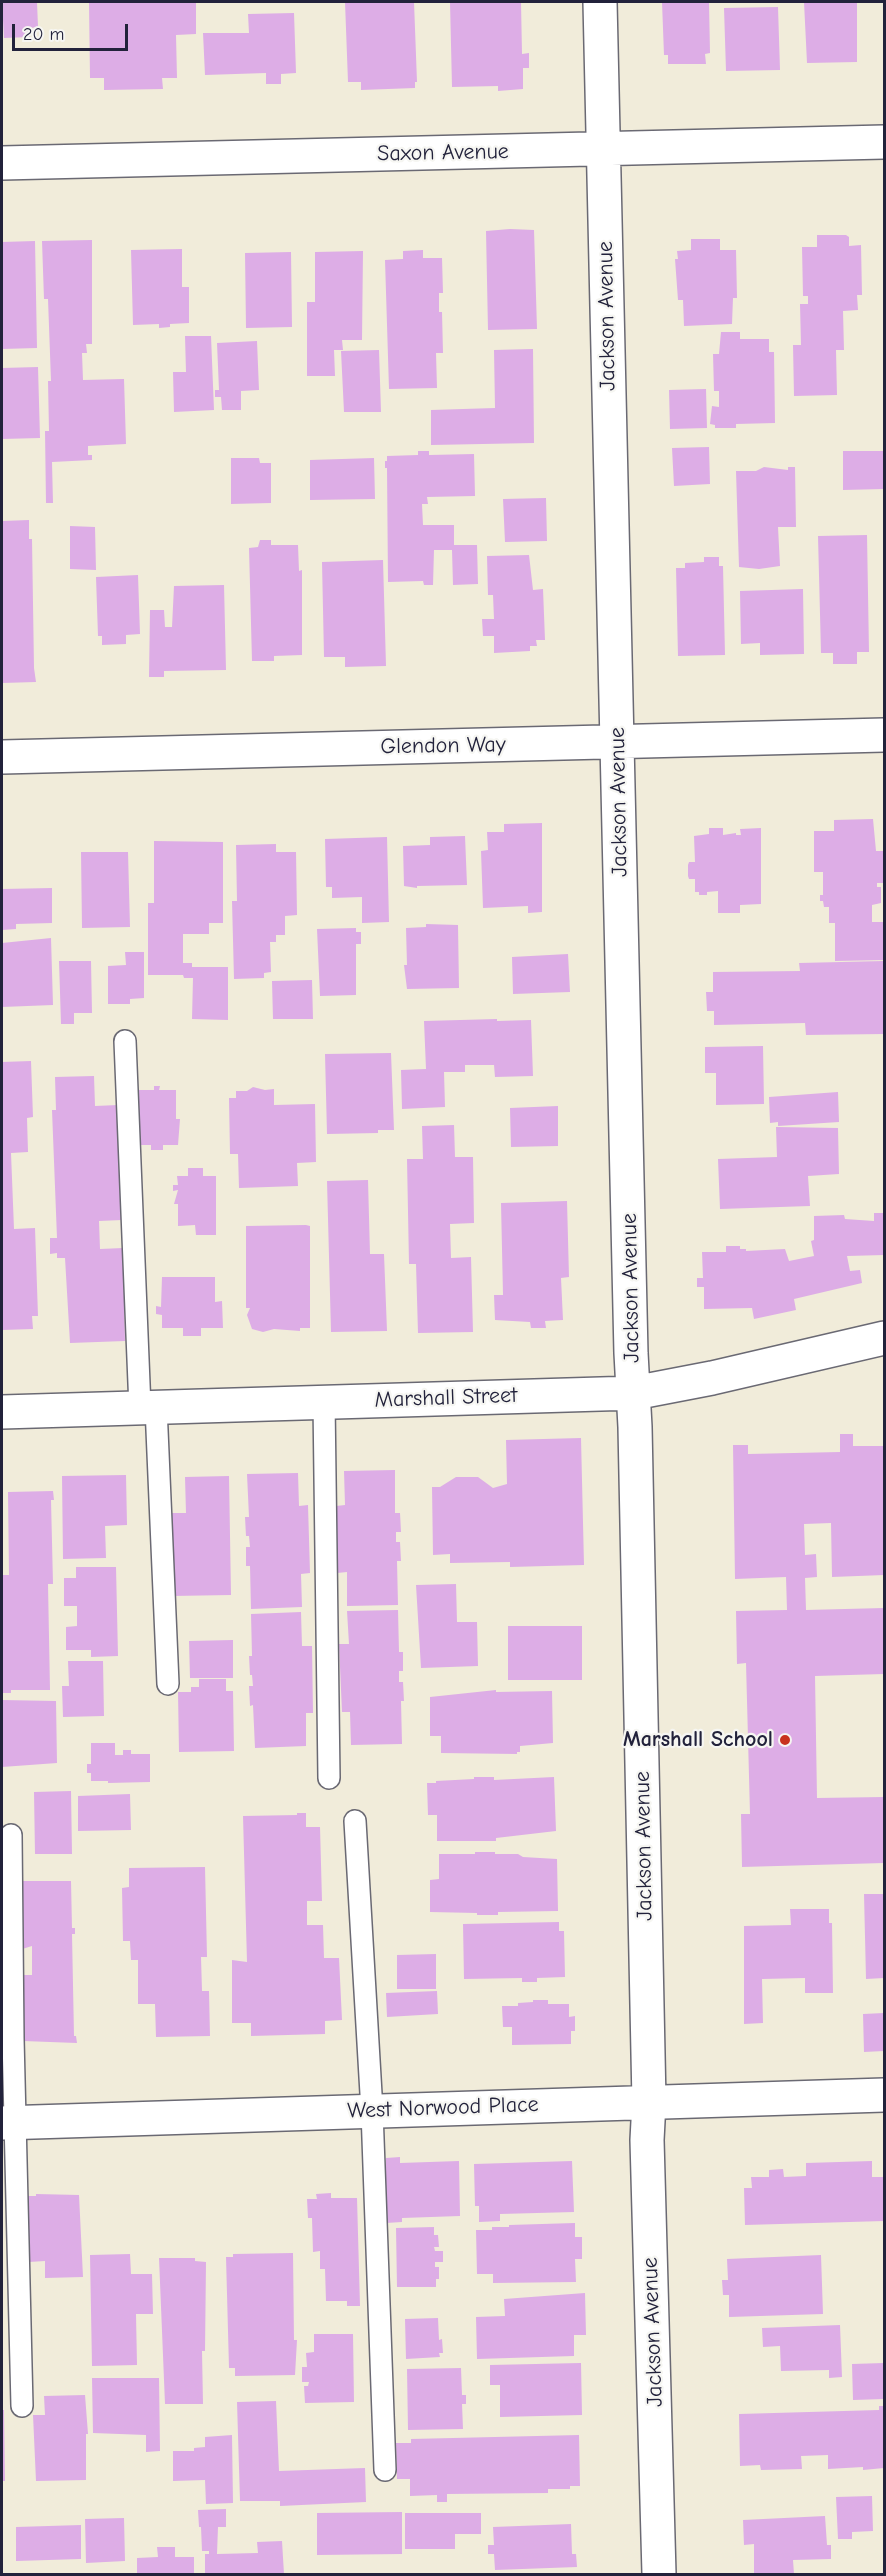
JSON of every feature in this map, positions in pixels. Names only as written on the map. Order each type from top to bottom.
[{"type":"street","name":"Jackson Avenue","points":[[600,2],[634,1392],[649,2102],[647,2140],[659,2574]]},
{"type":"street","name":"Saxon Avenue","points":[[2,163],[885,141]]},
{"type":"street","name":"Glendon Way","points":[[2,757],[885,735]]},
{"type":"street","name":"Marshall Street","points":[[2,1413],[634,1392],[712,1378],[885,1338]]},
{"type":"street","name":"West Norwood Place","points":[[9,2123],[885,2094]]},
{"type":"lane","points":[[125,1041],[168,1684]]},
{"type":"lane","points":[[324,1402],[329,1778]]},
{"type":"lane","points":[[355,1821],[372,2111],[385,2470]]},
{"type":"lane","points":[[11,1835],[9,2123],[22,2406]]},
{"type":"building","points":[[2,2],[37,2],[38,27],[30,28],[30,37],[4,38]]},
{"type":"building","points":[[89,2],[196,2],[196,34],[176,35],[177,78],[162,78],[163,89],[104,90],[104,78],[90,78]]},
{"type":"building","points":[[345,2],[414,2],[417,82],[415,82],[415,88],[361,90],[361,82],[348,82]]},
{"type":"building","points":[[450,2],[521,2],[522,54],[529,53],[529,68],[523,68],[523,89],[498,91],[498,86],[452,87]]},
{"type":"building","points":[[662,2],[709,2],[710,53],[705,54],[706,64],[668,64],[668,55],[664,55]]},
{"type":"building","points":[[804,2],[857,2],[857,62],[807,63]]},
{"type":"building","points":[[778,7],[780,70],[726,71],[724,8]]},
{"type":"building","points":[[294,13],[296,73],[281,74],[281,84],[266,84],[266,73],[205,75],[203,33],[249,33],[248,14]]},
{"type":"building","points":[[534,230],[537,329],[488,330],[486,231]]},
{"type":"building","points":[[817,235],[846,235],[849,237],[849,246],[861,245],[862,295],[857,295],[858,310],[843,311],[844,350],[836,350],[837,395],[794,396],[793,345],[801,345],[800,304],[808,304],[808,296],[803,296],[802,247],[817,247]]},
{"type":"building","points":[[691,239],[720,239],[720,250],[736,250],[737,298],[733,298],[732,324],[684,326],[683,300],[678,300],[675,259],[678,259],[677,251],[691,250]]},
{"type":"building","points":[[92,240],[92,344],[86,344],[87,353],[82,353],[83,380],[124,379],[126,444],[88,446],[88,455],[92,455],[92,460],[52,462],[53,503],[46,503],[45,431],[49,431],[48,381],[51,381],[48,299],[44,299],[42,241]]},
{"type":"building","points":[[35,241],[37,348],[2,349],[2,242]]},
{"type":"building","points":[[182,249],[182,287],[189,287],[189,323],[170,324],[170,327],[159,328],[159,324],[133,325],[131,250]]},
{"type":"building","points":[[423,250],[423,258],[442,258],[443,293],[439,293],[439,312],[442,312],[443,353],[436,353],[437,388],[389,389],[385,260],[403,259],[403,251]]},
{"type":"building","points":[[363,251],[362,340],[342,340],[343,350],[334,350],[335,376],[307,376],[307,302],[315,302],[315,252]]},
{"type":"building","points":[[291,252],[292,327],[246,328],[245,253]]},
{"type":"building","points":[[721,332],[740,332],[740,339],[769,339],[769,352],[774,352],[775,423],[736,424],[736,428],[715,428],[715,425],[710,424],[712,406],[719,407],[719,391],[714,391],[713,354],[719,354]]},
{"type":"building","points":[[185,336],[211,336],[214,410],[174,412],[173,372],[186,372]]},
{"type":"building","points":[[257,341],[259,390],[241,391],[241,410],[222,410],[221,397],[215,397],[215,390],[219,390],[217,343]]},
{"type":"building","points":[[533,349],[534,443],[431,445],[431,410],[495,408],[494,350]]},
{"type":"building","points":[[379,350],[381,412],[344,412],[341,351]]},
{"type":"building","points":[[38,367],[40,438],[2,439],[2,368]]},
{"type":"building","points":[[706,389],[707,428],[670,429],[669,390]]},
{"type":"building","points":[[709,447],[710,484],[674,486],[672,448]]},
{"type":"building","points":[[418,451],[429,451],[429,455],[474,454],[475,496],[427,497],[428,504],[422,504],[423,525],[454,525],[454,545],[477,545],[478,584],[453,585],[452,550],[434,550],[433,585],[424,585],[423,581],[388,582],[387,468],[385,468],[385,461],[387,461],[387,456],[418,455]]},
{"type":"building","points":[[843,451],[884,451],[884,489],[843,490]]},
{"type":"building","points":[[231,458],[259,458],[260,463],[271,463],[271,503],[231,504]]},
{"type":"building","points":[[374,458],[375,499],[310,500],[310,460]]},
{"type":"building","points":[[764,467],[788,470],[788,467],[795,467],[796,527],[778,527],[780,566],[759,569],[739,567],[736,471],[756,471]]},
{"type":"building","points":[[546,498],[547,541],[505,542],[503,499]]},
{"type":"building","points":[[29,520],[29,539],[32,539],[36,682],[2,683],[2,521]]},
{"type":"building","points":[[70,526],[95,527],[96,570],[70,569]]},
{"type":"building","points":[[867,535],[869,652],[857,652],[857,664],[833,664],[833,653],[821,653],[818,536]]},
{"type":"building","points":[[260,540],[271,540],[271,545],[298,545],[299,571],[302,570],[302,655],[274,656],[274,661],[252,661],[249,548],[258,547]]},
{"type":"building","points":[[529,555],[533,590],[543,589],[545,640],[536,640],[537,646],[530,646],[530,651],[494,653],[494,636],[483,636],[482,619],[494,619],[493,595],[488,595],[487,556]]},
{"type":"building","points":[[704,557],[719,557],[719,566],[723,566],[725,655],[678,656],[676,568],[685,568],[685,563],[704,562]]},
{"type":"building","points":[[383,560],[386,666],[345,667],[345,657],[324,657],[322,562]]},
{"type":"building","points":[[138,575],[140,634],[126,635],[126,644],[102,645],[102,636],[98,636],[96,577]]},
{"type":"building","points":[[224,585],[226,670],[164,671],[164,677],[149,677],[150,610],[164,610],[165,627],[172,627],[174,586]]},
{"type":"building","points":[[803,589],[804,654],[760,655],[760,643],[741,644],[740,591]]},
{"type":"building","points":[[873,819],[876,851],[884,851],[884,883],[877,883],[877,887],[881,887],[881,903],[872,905],[872,922],[884,922],[884,960],[835,961],[835,923],[829,923],[829,907],[824,907],[823,901],[820,901],[820,895],[823,895],[823,872],[814,872],[814,831],[834,831],[834,820]]},
{"type":"building","points":[[542,823],[542,912],[528,913],[528,906],[483,908],[481,851],[488,850],[487,832],[504,832],[504,824]]},
{"type":"building","points":[[709,828],[723,828],[723,835],[736,833],[736,835],[741,835],[740,829],[761,828],[761,904],[740,905],[740,913],[718,913],[718,891],[707,892],[707,895],[699,895],[699,892],[695,892],[695,879],[689,879],[688,876],[689,862],[695,862],[694,836],[709,834]]},
{"type":"building","points":[[465,836],[467,885],[417,886],[417,888],[404,886],[403,846],[430,845],[430,837]]},
{"type":"building","points":[[387,837],[389,922],[362,923],[362,897],[332,898],[332,887],[326,887],[325,839]]},
{"type":"building","points":[[154,841],[223,842],[223,923],[209,923],[209,934],[183,934],[183,963],[192,963],[192,967],[228,967],[228,1020],[192,1019],[193,978],[184,978],[183,975],[148,975],[148,903],[154,903]]},
{"type":"building","points":[[276,844],[276,852],[296,852],[297,915],[285,916],[285,935],[276,935],[276,942],[270,942],[271,972],[264,973],[264,978],[234,979],[232,901],[237,901],[236,845]]},
{"type":"building","points":[[81,852],[128,852],[130,927],[82,928]]},
{"type":"building","points":[[52,888],[52,923],[16,924],[16,929],[2,930],[2,889]]},
{"type":"building","points":[[426,924],[458,925],[459,988],[407,989],[404,965],[407,965],[406,928],[426,927]]},
{"type":"building","points":[[356,928],[356,932],[361,932],[361,944],[356,944],[356,995],[320,996],[317,929]]},
{"type":"building","points":[[51,938],[53,1005],[2,1007],[2,943]]},
{"type":"building","points":[[125,952],[144,952],[144,998],[130,999],[130,1004],[108,1004],[108,966],[126,965]]},
{"type":"building","points":[[568,954],[570,992],[513,994],[512,957]]},
{"type":"building","points":[[59,961],[91,961],[92,1013],[74,1013],[74,1024],[61,1024]]},
{"type":"building","points":[[884,961],[884,1034],[806,1035],[805,1023],[714,1025],[714,1011],[707,1011],[706,992],[713,992],[713,972],[800,971],[799,963]]},
{"type":"building","points":[[312,980],[313,1019],[273,1019],[272,981]]},
{"type":"building","points":[[497,1019],[497,1021],[531,1020],[533,1076],[495,1077],[494,1065],[465,1065],[465,1072],[444,1072],[445,1107],[402,1109],[401,1070],[426,1069],[424,1021]]},
{"type":"building","points":[[763,1046],[764,1104],[716,1105],[716,1073],[705,1073],[705,1047]]},
{"type":"building","points":[[391,1053],[394,1130],[378,1130],[378,1133],[327,1134],[325,1054]]},
{"type":"building","points":[[31,1061],[33,1117],[27,1118],[28,1152],[11,1153],[14,1229],[35,1228],[38,1316],[32,1316],[33,1329],[2,1330],[2,1062]]},
{"type":"building","points":[[94,1076],[95,1106],[118,1105],[122,1220],[99,1221],[100,1249],[123,1248],[125,1341],[70,1343],[65,1258],[57,1258],[57,1253],[50,1254],[50,1238],[57,1238],[52,1110],[56,1110],[55,1077]]},
{"type":"building","points":[[154,1086],[160,1086],[159,1090],[176,1090],[176,1119],[180,1119],[178,1145],[163,1145],[163,1150],[151,1150],[151,1145],[140,1145],[137,1090],[154,1090]]},
{"type":"building","points":[[253,1087],[265,1090],[274,1089],[274,1105],[315,1104],[316,1162],[297,1163],[298,1186],[239,1188],[238,1154],[230,1154],[229,1098],[236,1098],[236,1091],[247,1091]]},
{"type":"building","points":[[838,1092],[839,1122],[778,1126],[778,1122],[770,1123],[769,1097]]},
{"type":"building","points":[[558,1106],[558,1146],[511,1147],[510,1108]]},
{"type":"building","points":[[454,1125],[455,1157],[473,1157],[474,1223],[450,1224],[451,1258],[471,1257],[473,1332],[418,1333],[416,1264],[409,1264],[407,1159],[423,1159],[422,1126]]},
{"type":"building","points":[[776,1127],[838,1128],[839,1174],[808,1176],[810,1206],[720,1209],[718,1159],[777,1157]]},
{"type":"building","points":[[188,1168],[203,1168],[203,1176],[216,1176],[216,1235],[196,1235],[195,1225],[178,1226],[178,1204],[174,1204],[178,1190],[173,1191],[173,1185],[178,1185],[177,1176],[188,1176]]},
{"type":"building","points":[[368,1180],[370,1254],[384,1254],[387,1331],[331,1332],[327,1181]]},
{"type":"building","points":[[567,1201],[569,1277],[561,1278],[563,1320],[545,1321],[546,1328],[531,1328],[530,1322],[495,1320],[494,1295],[503,1295],[501,1203]]},
{"type":"building","points":[[874,1213],[884,1213],[884,1255],[847,1256],[850,1271],[860,1270],[862,1283],[794,1299],[796,1310],[754,1319],[752,1308],[704,1309],[704,1287],[697,1287],[697,1278],[703,1278],[702,1252],[726,1252],[726,1246],[740,1246],[740,1249],[746,1249],[746,1251],[785,1249],[789,1261],[814,1256],[811,1241],[814,1240],[814,1216],[844,1215],[845,1219],[874,1221]]},
{"type":"building","points":[[246,1226],[310,1226],[310,1328],[300,1328],[300,1331],[274,1329],[263,1332],[252,1329],[247,1315],[250,1308],[246,1308]]},
{"type":"building","points":[[162,1277],[215,1277],[215,1302],[222,1301],[223,1328],[201,1328],[201,1336],[183,1336],[183,1328],[162,1328],[162,1315],[156,1314],[156,1306],[161,1307]]},
{"type":"building","points":[[840,1434],[853,1434],[853,1446],[884,1446],[884,1575],[832,1577],[831,1523],[804,1524],[805,1555],[816,1554],[817,1577],[805,1578],[806,1610],[884,1608],[884,1674],[815,1676],[817,1798],[884,1797],[884,1863],[742,1867],[741,1814],[750,1814],[746,1663],[737,1664],[736,1611],[787,1610],[786,1577],[735,1579],[733,1445],[748,1445],[748,1454],[840,1452]]},
{"type":"building","points":[[581,1438],[584,1565],[510,1567],[510,1562],[450,1563],[450,1554],[433,1555],[432,1487],[440,1487],[456,1477],[478,1477],[493,1488],[507,1484],[506,1440]]},
{"type":"building","points":[[395,1470],[395,1513],[400,1513],[401,1532],[396,1532],[396,1542],[400,1542],[401,1561],[397,1561],[398,1605],[347,1606],[347,1572],[337,1573],[336,1506],[345,1505],[344,1471]]},
{"type":"building","points":[[298,1473],[299,1506],[308,1505],[310,1573],[301,1574],[302,1607],[251,1609],[250,1566],[246,1566],[246,1547],[250,1547],[249,1536],[246,1536],[245,1517],[249,1517],[247,1474]]},
{"type":"building","points":[[126,1475],[127,1525],[105,1526],[106,1558],[63,1559],[62,1476]]},
{"type":"building","points":[[229,1476],[231,1595],[172,1596],[170,1513],[186,1513],[185,1477]]},
{"type":"building","points":[[53,1491],[54,1500],[51,1500],[53,1584],[48,1584],[50,1690],[11,1690],[11,1693],[2,1693],[2,1575],[9,1575],[8,1492]]},
{"type":"building","points":[[76,1567],[116,1567],[118,1656],[91,1657],[91,1650],[66,1650],[66,1627],[77,1626],[77,1606],[64,1606],[64,1578],[76,1578]]},
{"type":"building","points":[[456,1584],[457,1622],[477,1622],[478,1666],[421,1668],[416,1585]]},
{"type":"building","points":[[398,1610],[399,1652],[403,1652],[403,1671],[399,1671],[399,1682],[403,1682],[404,1701],[401,1701],[402,1744],[351,1745],[350,1712],[342,1712],[339,1644],[349,1644],[347,1611]]},
{"type":"building","points":[[301,1612],[302,1646],[312,1646],[313,1713],[306,1713],[306,1746],[255,1748],[253,1705],[250,1706],[249,1686],[253,1686],[249,1656],[252,1656],[251,1614]]},
{"type":"building","points":[[508,1626],[582,1626],[582,1680],[508,1680]]},
{"type":"building","points":[[233,1640],[233,1678],[190,1678],[189,1641]]},
{"type":"building","points":[[68,1661],[103,1661],[104,1716],[63,1717],[62,1686],[69,1686]]},
{"type":"building","points":[[199,1679],[226,1679],[226,1691],[233,1691],[234,1751],[179,1752],[178,1692],[191,1692],[191,1687],[199,1687]]},
{"type":"building","points":[[496,1690],[496,1692],[552,1691],[553,1743],[520,1746],[520,1752],[517,1754],[441,1753],[441,1736],[430,1736],[430,1697]]},
{"type":"building","points":[[2,1700],[56,1701],[57,1763],[2,1767]]},
{"type":"building","points":[[91,1743],[115,1743],[115,1755],[123,1755],[123,1750],[131,1750],[131,1754],[150,1754],[150,1782],[91,1781],[91,1773],[87,1773],[87,1764],[91,1764]]},
{"type":"building","points":[[474,1777],[494,1777],[494,1780],[554,1777],[556,1831],[496,1838],[496,1841],[437,1841],[437,1815],[428,1815],[427,1783],[474,1779]]},
{"type":"building","points":[[71,1791],[72,1854],[35,1854],[34,1792]]},
{"type":"building","points":[[130,1794],[131,1830],[78,1831],[78,1796]]},
{"type":"building","points":[[297,1813],[306,1813],[306,1827],[320,1827],[322,1901],[307,1901],[307,1925],[323,1925],[324,1958],[339,1958],[342,2020],[325,2021],[325,2034],[251,2036],[251,2023],[232,2023],[232,1960],[247,1962],[243,1816],[297,1815]]},
{"type":"building","points":[[475,1852],[557,1859],[558,1911],[498,1912],[498,1915],[430,1912],[430,1880],[439,1879],[439,1854],[475,1854]]},
{"type":"building","points":[[205,1867],[207,1957],[201,1957],[202,1991],[209,1991],[210,2036],[156,2037],[155,2004],[138,2004],[138,1960],[131,1960],[130,1941],[123,1941],[122,1888],[129,1887],[129,1868]]},
{"type":"building","points":[[20,1881],[71,1881],[72,1928],[75,1928],[75,1934],[72,1934],[74,2036],[76,2036],[77,2043],[23,2041],[21,1975],[32,1975],[32,1946],[19,1950]]},
{"type":"building","points":[[864,1894],[884,1894],[884,1978],[866,1979]]},
{"type":"building","points":[[790,1909],[829,1909],[829,1923],[832,1923],[833,1993],[805,1993],[805,1978],[762,1979],[763,2023],[744,2024],[744,1926],[791,1925]]},
{"type":"building","points":[[559,1922],[559,1931],[564,1931],[565,1977],[537,1978],[537,1982],[522,1982],[522,1978],[464,1979],[463,1924]]},
{"type":"building","points":[[436,1954],[436,1989],[397,1989],[397,1955]]},
{"type":"building","points":[[437,1991],[438,2014],[387,2017],[386,1993]]},
{"type":"building","points":[[533,2000],[548,2000],[548,2004],[569,2004],[569,2017],[575,2016],[575,2031],[571,2031],[571,2044],[512,2045],[512,2027],[503,2027],[502,2006],[518,2006],[518,2003],[533,2002]]},
{"type":"building","points":[[884,2013],[884,2051],[864,2052],[863,2014]]},
{"type":"building","points":[[400,2157],[400,2163],[459,2161],[460,2216],[402,2218],[402,2222],[386,2223],[386,2158]]},
{"type":"building","points":[[572,2161],[574,2212],[500,2214],[500,2221],[479,2222],[479,2206],[475,2206],[474,2164]]},
{"type":"building","points":[[872,2161],[872,2177],[884,2177],[884,2221],[745,2225],[744,2188],[752,2188],[751,2177],[769,2177],[769,2170],[783,2169],[784,2177],[806,2176],[806,2163]]},
{"type":"building","points":[[331,2193],[331,2198],[357,2198],[360,2306],[347,2306],[347,2301],[326,2301],[325,2269],[320,2269],[320,2251],[313,2252],[312,2218],[308,2218],[307,2199],[317,2199],[316,2194]]},
{"type":"building","points":[[36,2194],[79,2195],[83,2277],[45,2278],[45,2261],[29,2262],[27,2196],[36,2196]]},
{"type":"building","points":[[575,2223],[575,2237],[582,2237],[582,2259],[575,2259],[576,2282],[493,2283],[493,2274],[477,2274],[476,2230],[492,2230],[492,2227],[509,2227],[509,2225]]},
{"type":"building","points":[[434,2227],[434,2235],[438,2235],[439,2247],[434,2247],[435,2251],[443,2251],[443,2262],[435,2262],[435,2267],[439,2267],[436,2287],[397,2287],[396,2228]]},
{"type":"building","points":[[293,2253],[294,2340],[297,2340],[295,2375],[235,2376],[235,2368],[229,2368],[226,2257],[233,2257],[233,2254]]},
{"type":"building","points":[[130,2254],[131,2274],[152,2274],[153,2314],[136,2314],[137,2365],[92,2366],[90,2255]]},
{"type":"building","points":[[821,2255],[823,2314],[729,2317],[729,2295],[723,2295],[722,2280],[728,2280],[727,2259]]},
{"type":"building","points":[[159,2258],[195,2258],[195,2261],[206,2262],[205,2351],[202,2351],[203,2404],[165,2404]]},
{"type":"building","points":[[585,2293],[586,2335],[574,2335],[574,2356],[477,2359],[476,2317],[505,2316],[504,2299]]},
{"type":"building","points":[[438,2318],[439,2340],[442,2339],[443,2353],[439,2353],[440,2357],[406,2359],[405,2319]]},
{"type":"building","points":[[840,2325],[842,2377],[829,2378],[829,2370],[781,2371],[780,2346],[763,2347],[762,2328]]},
{"type":"building","points":[[314,2334],[353,2334],[354,2402],[305,2403],[304,2386],[308,2386],[309,2382],[302,2382],[302,2367],[307,2367],[306,2353],[314,2352]]},
{"type":"building","points":[[581,2363],[582,2415],[500,2417],[500,2385],[490,2385],[490,2365]]},
{"type":"building","points":[[884,2363],[884,2399],[853,2400],[852,2364]]},
{"type":"building","points":[[461,2368],[462,2395],[466,2395],[466,2404],[462,2404],[463,2429],[408,2430],[407,2369]]},
{"type":"building","points":[[92,2378],[159,2378],[160,2451],[146,2452],[146,2435],[93,2433]]},
{"type":"building","points":[[85,2395],[88,2434],[86,2434],[86,2480],[36,2481],[33,2415],[45,2415],[44,2396]]},
{"type":"building","points":[[276,2401],[279,2471],[365,2468],[366,2502],[280,2506],[280,2501],[240,2501],[237,2402]]},
{"type":"building","points":[[879,2406],[884,2406],[884,2468],[828,2469],[828,2455],[801,2456],[802,2469],[761,2470],[760,2465],[740,2466],[739,2414],[879,2410]]},
{"type":"building","points":[[2,2410],[4,2410],[5,2481],[2,2481]]},
{"type":"building","points":[[232,2435],[233,2503],[206,2504],[205,2480],[173,2481],[173,2451],[194,2451],[194,2448],[205,2447],[205,2437]]},
{"type":"building","points":[[579,2435],[580,2486],[570,2486],[570,2489],[548,2489],[548,2493],[447,2494],[447,2502],[437,2502],[437,2495],[410,2496],[410,2479],[397,2479],[396,2443],[411,2443],[411,2439]]},
{"type":"building","points":[[872,2496],[873,2531],[852,2532],[852,2539],[838,2539],[836,2497]]},
{"type":"building","points":[[226,2509],[226,2527],[218,2527],[217,2554],[258,2553],[257,2542],[282,2541],[284,2574],[205,2574],[205,2554],[209,2554],[209,2551],[202,2551],[198,2510]]},
{"type":"building","points":[[402,2512],[402,2554],[317,2555],[317,2513]]},
{"type":"building","points":[[405,2513],[481,2513],[481,2534],[455,2534],[455,2549],[405,2549]]},
{"type":"building","points":[[825,2516],[827,2545],[831,2545],[831,2559],[793,2560],[794,2574],[754,2574],[754,2544],[744,2545],[743,2520]]},
{"type":"building","points":[[124,2518],[125,2561],[86,2563],[85,2519]]},
{"type":"building","points":[[571,2524],[572,2554],[576,2554],[577,2567],[495,2570],[494,2554],[488,2554],[488,2545],[494,2545],[493,2527]]},
{"type":"building","points":[[81,2525],[81,2559],[16,2561],[16,2527]]},
{"type":"building","points":[[157,2547],[175,2547],[175,2557],[194,2557],[194,2574],[137,2574],[137,2558],[158,2557]]},
{"type":"place","name":"Marshall School","points":[[785,1740]]}]
